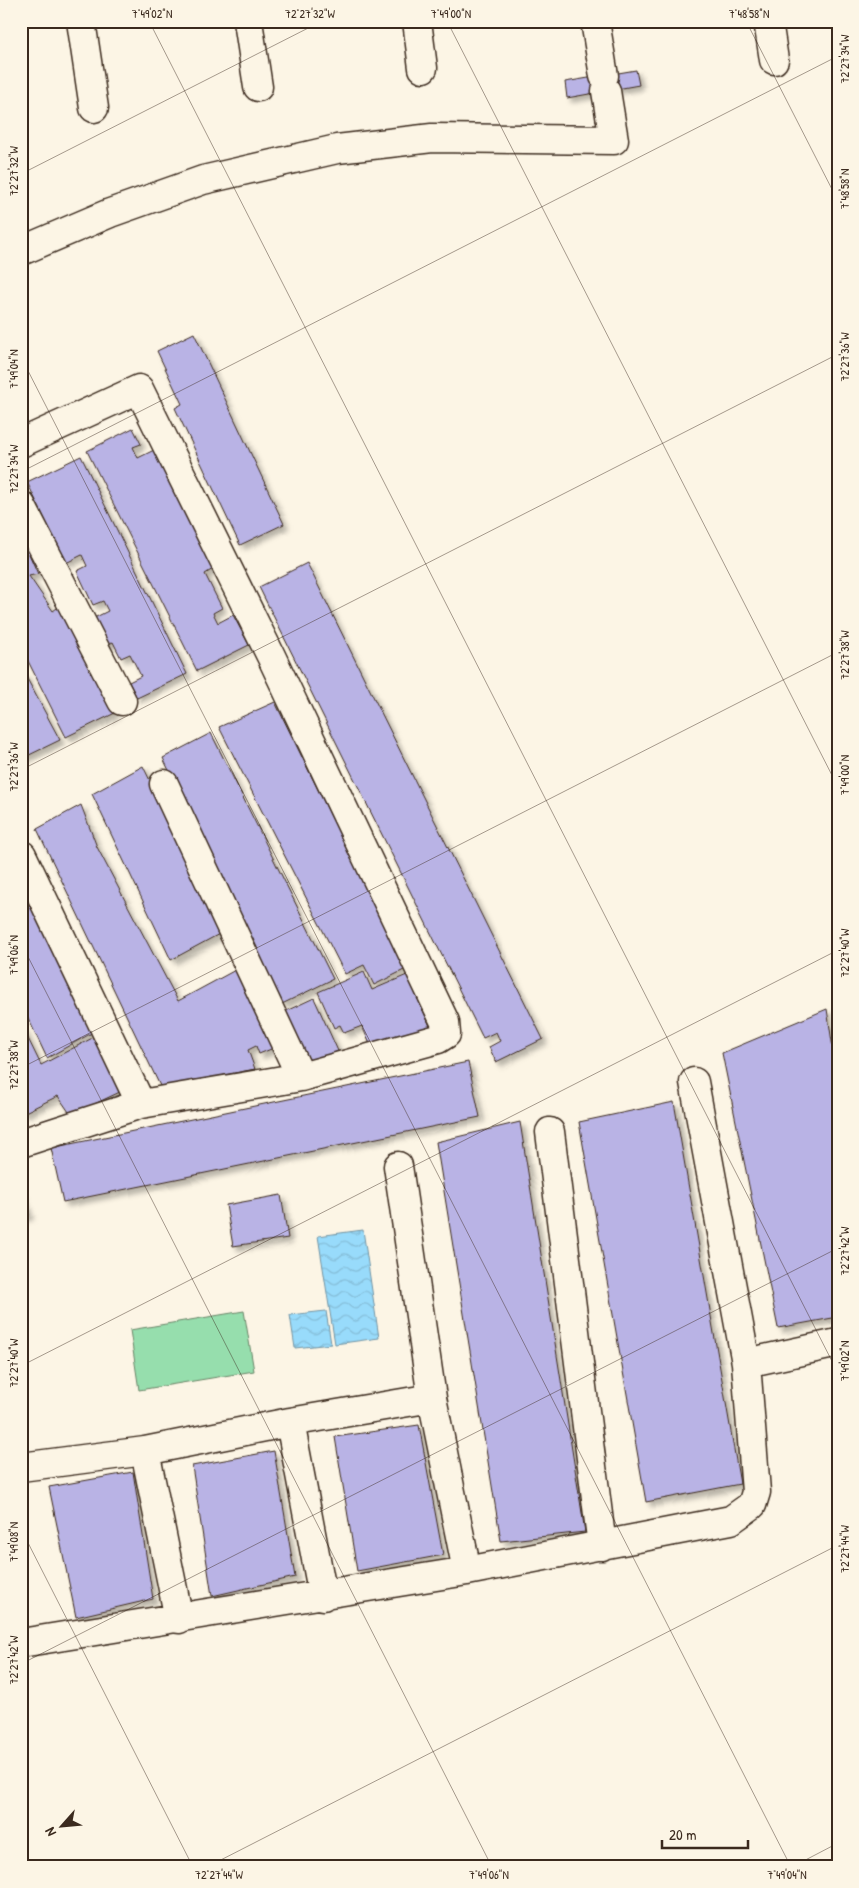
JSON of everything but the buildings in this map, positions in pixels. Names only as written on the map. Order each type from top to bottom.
[{"type":"street","points":[[81,21],[94,108]]},
{"type":"street","points":[[248,21],[258,87]]},
{"type":"street","points":[[416,21],[423,68]]},
{"type":"street","points":[[21,251],[110,213],[203,180],[337,149],[432,138],[614,140],[595,21]]},
{"type":"street","points":[[768,21],[774,60]]},
{"type":"street","points":[[21,443],[139,389],[271,656],[445,1022],[446,1034],[438,1039],[301,1076],[141,1104],[21,1143]]},
{"type":"street","points":[[21,504],[122,701]]},
{"type":"street","points":[[164,784],[301,1076]]},
{"type":"street","points":[[22,855],[141,1104]]},
{"type":"street","points":[[22,1639],[179,1619],[467,1571],[731,1520],[752,1505],[756,1492],[746,1363],[694,1082]]},
{"type":"street","points":[[550,1132],[602,1546]]},
{"type":"street","points":[[398,1166],[432,1398],[467,1571]]},
{"type":"street","points":[[746,1363],[838,1343]]},
{"type":"street","points":[[21,1467],[145,1451],[290,1422],[432,1398]]},
{"type":"street","points":[[290,1422],[323,1596]]},
{"type":"street","points":[[145,1451],[179,1619]]},
{"type":"green space","points":[[244,1311],[254,1371],[139,1390],[130,1330]]},
{"type":"water","points":[[363,1230],[379,1338],[335,1344],[318,1236]]},
{"type":"water","points":[[326,1311],[331,1344],[295,1348],[290,1315]]}]
